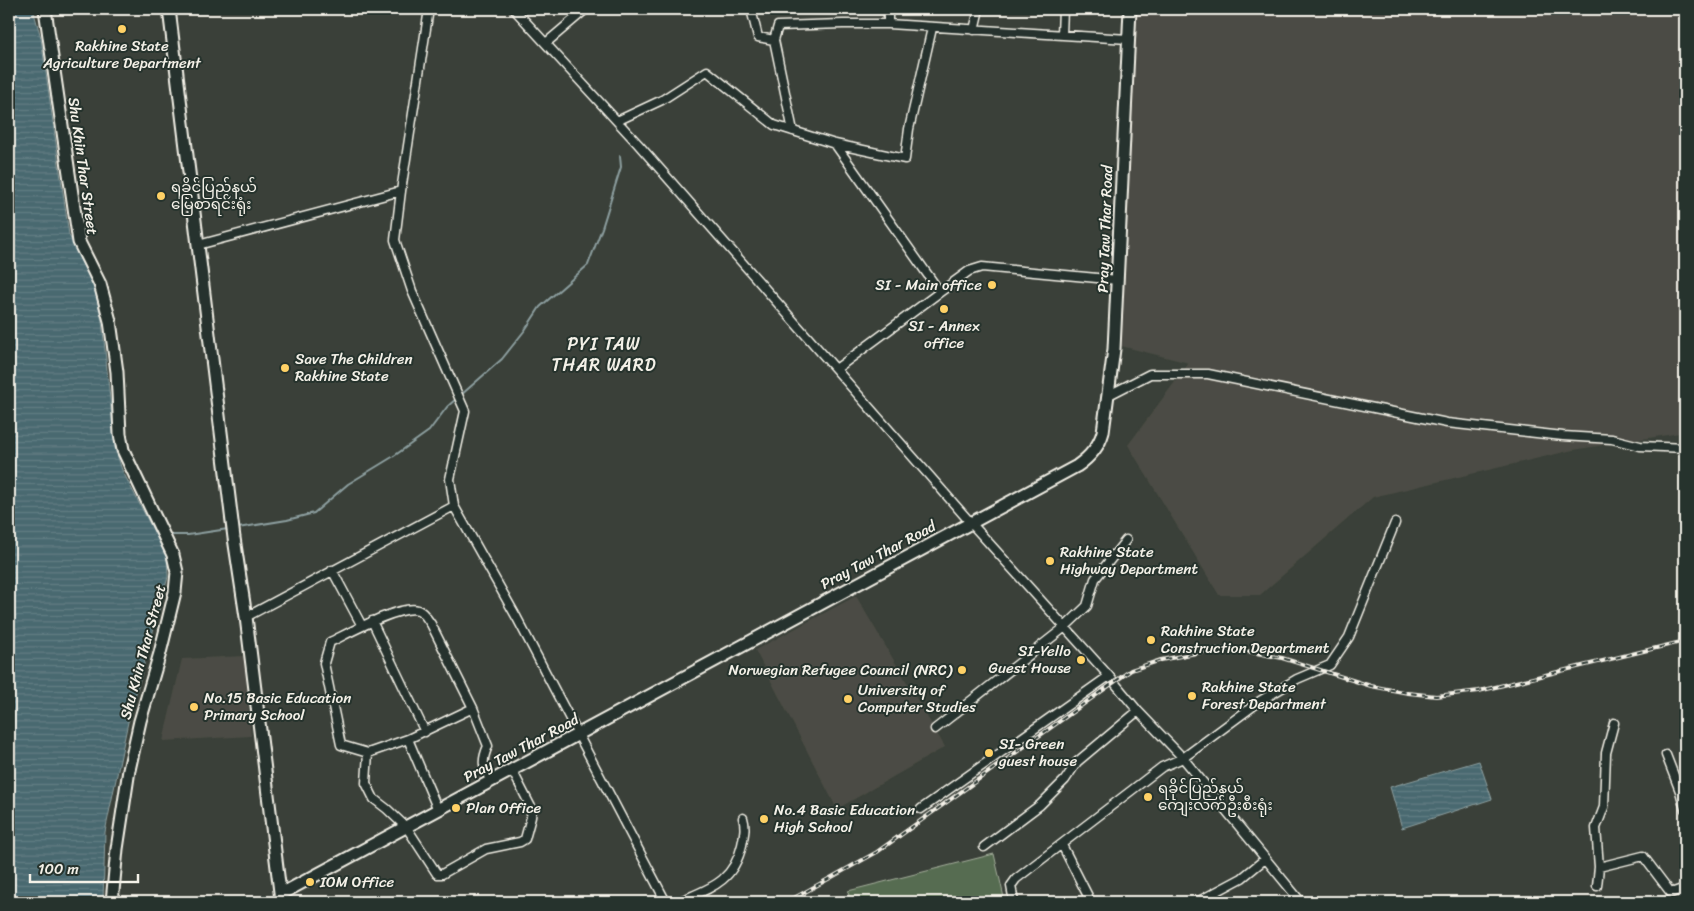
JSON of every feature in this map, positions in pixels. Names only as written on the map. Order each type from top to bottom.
[{"type":"street","name":"Shu Khin Thar Street","points":[[45,9],[79,242],[100,284],[110,321],[117,372],[120,434],[123,450],[173,555],[177,572],[176,592],[140,722],[129,770],[116,849],[112,902]]},
{"type":"street","points":[[169,9],[234,538],[246,617],[281,898]]},
{"type":"street","points":[[429,9],[401,191],[396,240],[412,291],[465,411],[450,479],[454,506],[516,618],[666,902]]},
{"type":"street","points":[[514,9],[617,121],[1138,711],[1183,758],[1301,902]]},
{"type":"street","points":[[546,43],[586,9]]},
{"type":"street","points":[[751,9],[758,36],[774,40]]},
{"type":"street","points":[[888,9],[888,24]]},
{"type":"street","points":[[974,30],[979,9]]},
{"type":"street","points":[[1062,35],[1063,9]]},
{"type":"street","name":"Pray Taw Thar Road","points":[[281,898],[438,810],[1086,460],[1102,438],[1114,349],[1130,9]]},
{"type":"street","points":[[793,131],[774,40],[778,26],[888,24],[1128,39]]},
{"type":"street","points":[[617,121],[662,100],[707,71],[774,125],[835,144],[905,160],[909,129],[932,28]]},
{"type":"street","points":[[835,144],[940,292]]},
{"type":"street","points":[[198,245],[401,191]]},
{"type":"street","points":[[836,369],[969,271],[982,268],[1118,280]]},
{"type":"street","points":[[1109,395],[1150,374],[1208,374],[1447,423],[1563,436],[1612,439],[1640,446],[1685,448]]},
{"type":"street","points":[[246,617],[454,506]]},
{"type":"street","points":[[1014,902],[1011,886],[1016,879],[1162,767],[1183,758],[1260,701],[1297,679],[1330,665],[1349,637],[1395,523]]},
{"type":"street","points":[[935,729],[1065,627],[1087,606],[1095,579],[1126,540]]},
{"type":"street","points":[[332,570],[362,626]]},
{"type":"street","points":[[472,708],[425,732],[368,753],[341,746],[324,663],[330,642],[372,621],[405,610],[417,609],[423,613],[431,624],[472,708],[488,746],[483,758],[484,769],[491,782]]},
{"type":"street","points":[[372,621],[425,732]]},
{"type":"street","points":[[921,809],[1109,676]]},
{"type":"street","points":[[984,847],[1040,805],[1065,780],[1077,762],[1138,711]]},
{"type":"street","points":[[1597,886],[1599,867],[1596,828],[1604,807],[1606,753],[1614,723]]},
{"type":"street","points":[[408,739],[438,810]]},
{"type":"street","points":[[368,753],[366,782],[374,799],[407,828],[436,874],[442,874],[486,849],[520,842],[526,838],[532,808],[512,770]]},
{"type":"street","points":[[1666,755],[1685,809]]},
{"type":"street","points":[[678,902],[711,888],[726,878],[739,856],[746,828],[743,818]]},
{"type":"street","points":[[1062,845],[1091,902]]},
{"type":"street","points":[[1599,867],[1643,856],[1671,893],[1685,888]]},
{"type":"street","points":[[1197,902],[1242,878],[1265,859]]},
{"type":"shaded area","points":[[1136,9],[1685,9],[1685,479],[1680,433],[1573,450],[1373,497],[1260,595],[1219,595],[1128,445],[1189,363],[1121,346]]},
{"type":"shaded area","name":"University of Computer Studies","points":[[856,596],[945,747],[837,809],[755,650]]},
{"type":"shaded area","points":[[244,656],[251,736],[163,741],[182,659]]},
{"type":"green space","points":[[994,854],[1005,902],[850,902],[848,891]]},
{"type":"water","points":[[9,9],[33,9],[41,38],[69,235],[95,291],[102,321],[115,448],[122,470],[167,557],[168,577],[128,722],[105,832],[103,902],[9,902]]},
{"type":"water","points":[[1479,761],[1492,799],[1402,828],[1390,787]]},
{"type":"waterway","points":[[461,395],[502,359],[540,307],[588,265],[621,167],[620,156]]},
{"type":"waterway","points":[[238,528],[287,520],[314,513],[348,484],[394,456],[429,431],[447,407],[457,398]]},
{"type":"waterway","points":[[168,535],[188,535],[228,529]]},
{"type":"railway","points":[[787,902],[877,852],[1131,670],[1161,660],[1216,649],[1246,651],[1282,658],[1371,686],[1436,696],[1479,691],[1685,641]]},
{"type":"place","name":"Rakhine State Agriculture Department","points":[[122,29]]},
{"type":"place","name":"ရခိုင်ပြည်နယ် မြေစာရင်းရုံး","points":[[161,196]]},
{"type":"place","name":"SI - Main office","points":[[992,285]]},
{"type":"place","name":"SI - Annex office","points":[[944,309]]},
{"type":"place","name":"Save The Children Rakhine State","points":[[285,368]]},
{"type":"place","name":"Rakhine State Highway Department","points":[[1050,561]]},
{"type":"place","name":"Rakhine State Construction Department","points":[[1151,640]]},
{"type":"place","name":"SI-Yello Guest House","points":[[1081,660]]},
{"type":"place","name":"Norwegian Refugee Council (NRC)","points":[[962,670]]},
{"type":"place","name":"Rakhine State Forest Department","points":[[1192,696]]},
{"type":"place","name":"University of Computer Studies","points":[[848,699]]},
{"type":"place","name":"No.15 Basic Education Primary School","points":[[194,707]]},
{"type":"place","name":"SI- Green guest house","points":[[989,753]]},
{"type":"place","name":"ရခိုင်ပြည်နယ် ကျေးလက်ဦးစီးရုံး","points":[[1148,797]]},
{"type":"place","name":"Plan Office","points":[[456,808]]},
{"type":"place","name":"No.4 Basic Education High School","points":[[764,819]]},
{"type":"place","name":"IOM Office","points":[[310,882]]},
{"type":"district","name":"PYI TAW THAR WARD","points":[[604,354]]}]
